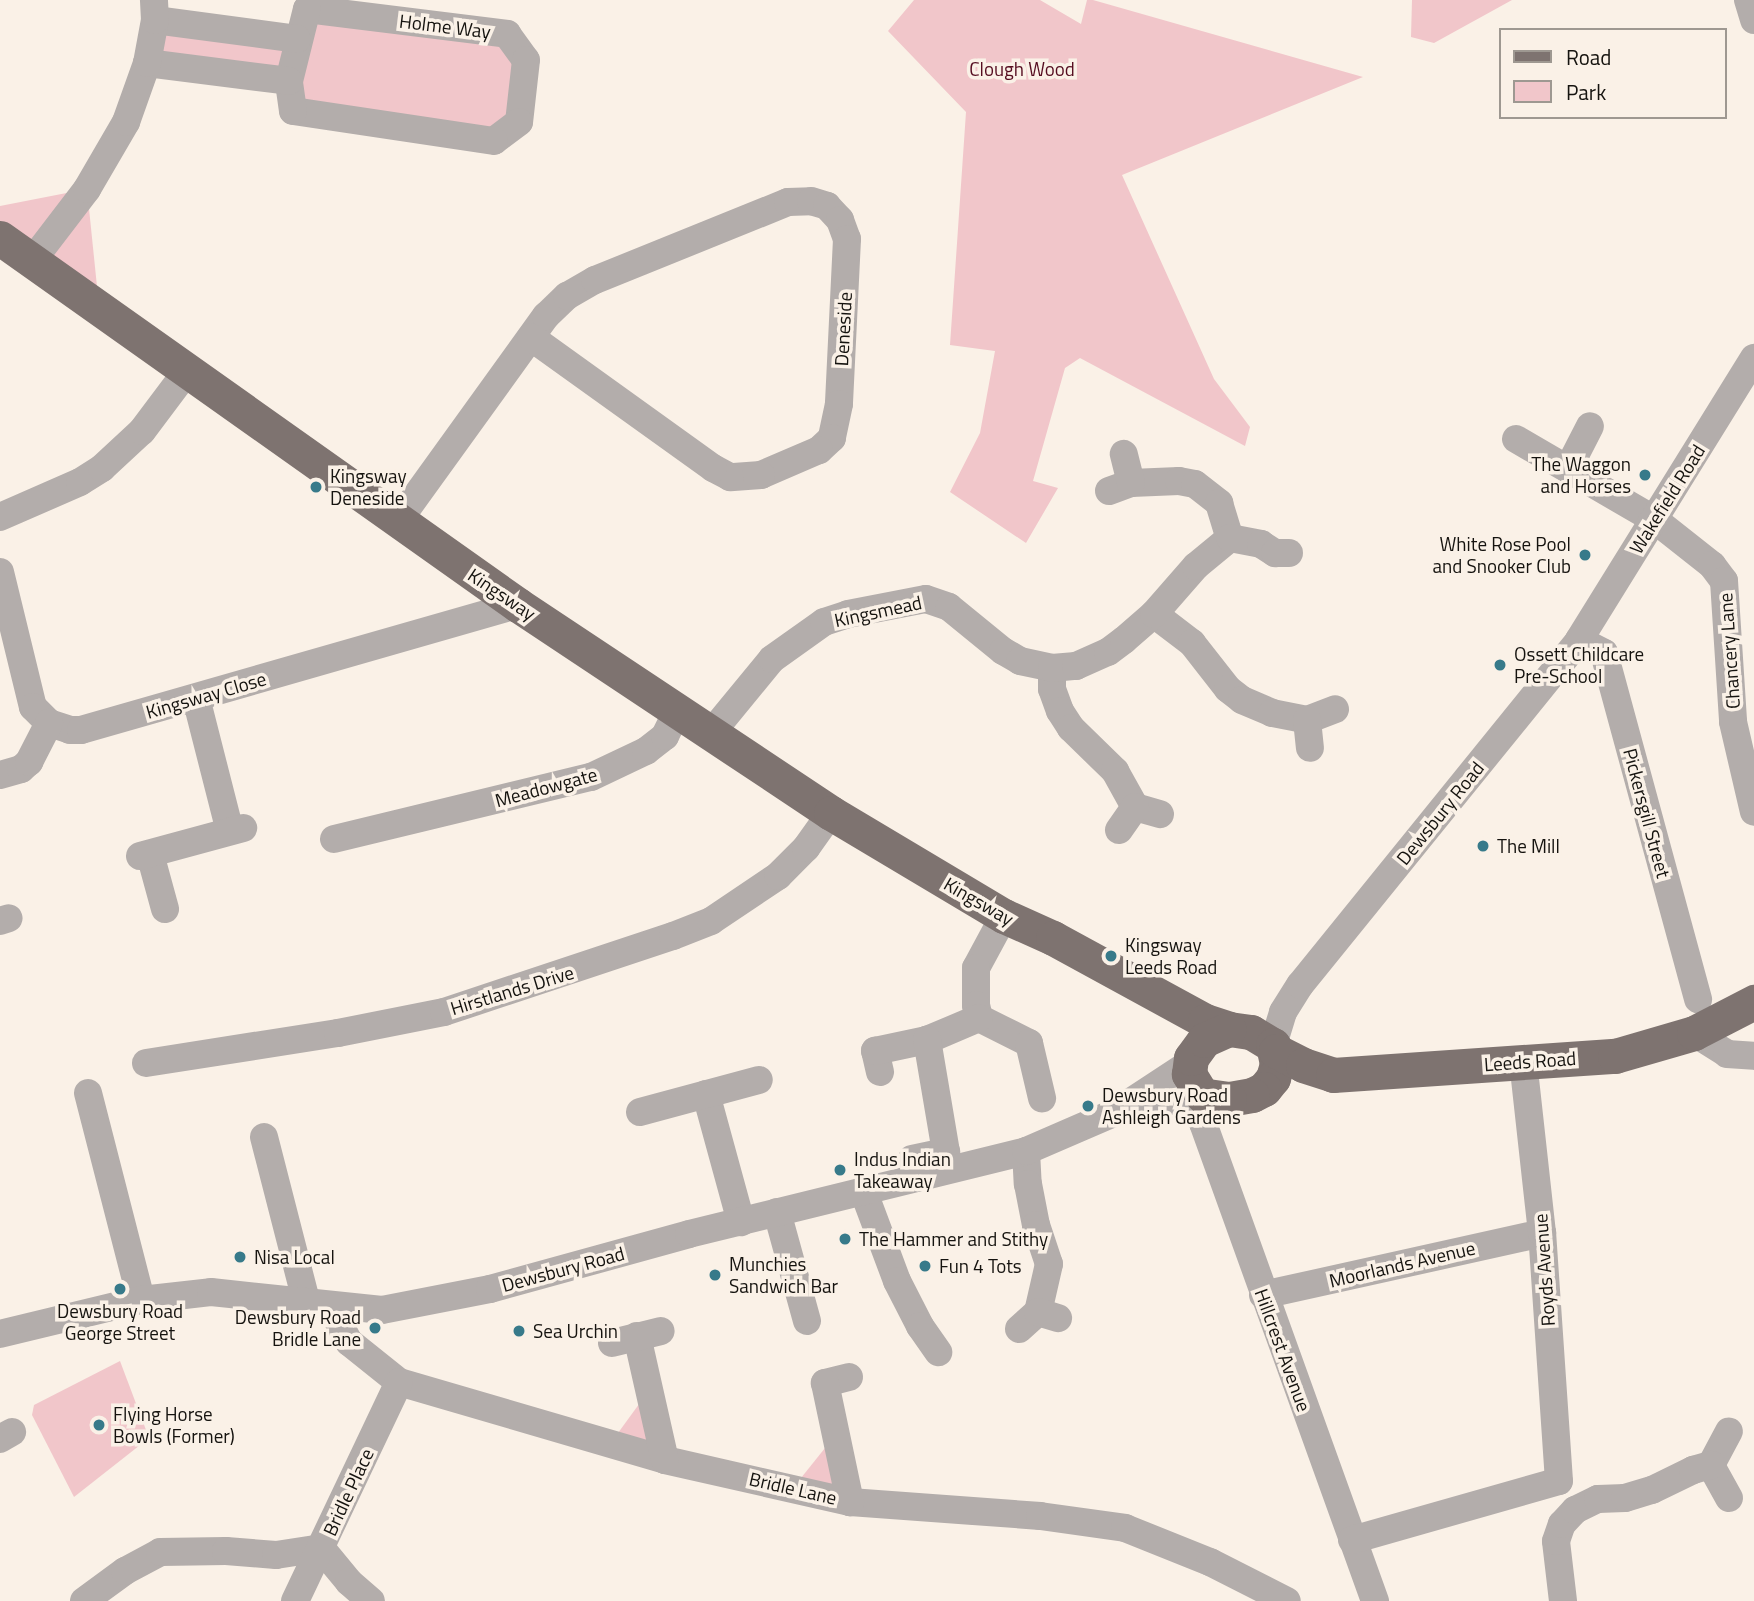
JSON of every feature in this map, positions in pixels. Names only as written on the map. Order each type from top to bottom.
[{"type":"main road","name":"Kingsway","points":[[0,238],[518,605],[831,813],[1013,921],[1046,946],[1167,1022],[1196,1077]]},
{"type":"main road","name":"Kingsway","points":[[1013,921],[1053,938],[1205,1021],[1231,1029]]},
{"type":"main road","name":"Leeds Road","points":[[1274,1048],[1303,1065],[1333,1076],[1523,1060],[1615,1056],[1696,1016],[1754,1002]]},
{"type":"main road","points":[[1231,1029],[1251,1032],[1274,1048],[1277,1064],[1264,1089],[1229,1099],[1196,1077],[1204,1040],[1231,1029]]},
{"type":"main road","name":"Leeds Road","points":[[1264,1089],[1363,1073]]},
{"type":"street","points":[[1748,0],[1754,20]]},
{"type":"street","name":"Holme Way","points":[[307,9],[508,34],[526,60],[519,122],[495,141],[293,111],[289,81],[297,38],[307,9]]},
{"type":"street","points":[[32,261],[109,156],[139,90],[147,63],[155,10],[297,38]]},
{"type":"street","points":[[147,63],[289,81]]},
{"type":"street","name":"Deneside","points":[[398,521],[545,316],[567,296],[595,280],[778,205],[811,201],[827,206],[840,220],[847,239],[839,404],[832,438],[819,450],[761,475],[730,477],[713,468],[531,337]]},
{"type":"street","name":"Wakefield Road","points":[[1579,640],[1754,358]]},
{"type":"street","points":[[0,517],[80,482],[102,468],[142,431],[187,371]]},
{"type":"street","points":[[1567,469],[1590,426]]},
{"type":"street","name":"Chancery Lane","points":[[1516,439],[1655,520],[1712,565],[1724,580],[1733,722],[1754,812]]},
{"type":"street","points":[[1124,454],[1119,487],[1179,481],[1195,484],[1219,503],[1230,538],[1261,544],[1275,553],[1289,553]]},
{"type":"street","name":"Kingsmead","points":[[712,732],[772,659],[799,638],[824,622],[896,603],[926,599],[949,607],[1003,651],[1020,661],[1052,668],[1076,666],[1108,652],[1154,614],[1178,584],[1230,538]]},
{"type":"street","points":[[0,572],[28,694],[33,707],[49,723],[29,762],[21,769],[0,775]]},
{"type":"street","name":"Kingsway Close","points":[[49,723],[81,730],[518,605]]},
{"type":"street","points":[[1154,614],[1192,643],[1228,689],[1241,700],[1272,713],[1307,720],[1335,709]]},
{"type":"street","name":"Dewsbury Road","points":[[1274,1048],[1283,1012],[1300,985],[1579,640]]},
{"type":"street","name":"Pickersgill Street","points":[[1579,640],[1604,653],[1696,1016]]},
{"type":"street","points":[[1052,668],[1052,689],[1060,712],[1071,728],[1115,771],[1147,810],[1119,830]]},
{"type":"street","points":[[164,909],[145,855],[236,830],[196,698]]},
{"type":"street","name":"Meadowgate","points":[[334,839],[559,787],[620,765],[665,736],[677,711]]},
{"type":"street","points":[[1307,720],[1310,748]]},
{"type":"street","name":"Hirstlands Drive","points":[[146,1063],[338,1033],[444,1012],[673,936],[711,921],[779,876],[806,848],[831,813]]},
{"type":"street","points":[[979,1018],[974,988],[976,968],[1013,921]]},
{"type":"street","name":"Dewsbury Road","points":[[1231,1029],[1258,1018],[1300,985]]},
{"type":"street","points":[[1696,1016],[1727,1054],[1754,1056]]},
{"type":"street","points":[[877,1062],[979,1018],[1029,1043],[1042,1098]]},
{"type":"street","points":[[892,1164],[946,1152],[927,1040]]},
{"type":"street","name":"Royds Avenue","points":[[1352,1540],[1559,1480],[1542,1233],[1523,1060]]},
{"type":"street","name":"Dewsbury Road","points":[[0,1334],[141,1300],[211,1292],[382,1310],[464,1294],[863,1190],[1026,1151],[1196,1077]]},
{"type":"street","name":"Hillcrest Avenue","points":[[1196,1077],[1203,1123],[1262,1295],[1375,1601]]},
{"type":"street","points":[[640,1112],[759,1080]]},
{"type":"street","points":[[88,1093],[141,1300]]},
{"type":"street","points":[[706,1094],[741,1222]]},
{"type":"street","name":"Bridle Lane","points":[[264,1137],[319,1305],[349,1342],[400,1382],[665,1460],[850,1502],[1040,1516],[1125,1528],[1200,1558],[1287,1601]]},
{"type":"street","points":[[1026,1151],[1028,1185],[1036,1225],[1049,1264],[1038,1320]]},
{"type":"street","points":[[863,1190],[897,1280],[920,1326],[938,1352]]},
{"type":"street","points":[[777,1212],[807,1321]]},
{"type":"street","name":"Moorlands Avenue","points":[[1262,1295],[1542,1233]]},
{"type":"street","points":[[637,1337],[665,1460]]},
{"type":"street","points":[[849,1377],[825,1383],[850,1502]]},
{"type":"street","name":"Bridle Place","points":[[295,1601],[400,1382]]},
{"type":"street","points":[[1563,1601],[1556,1541],[1562,1524],[1575,1510],[1598,1499],[1625,1498],[1652,1490],[1693,1470],[1711,1465],[1729,1431]]},
{"type":"street","points":[[1711,1465],[1729,1498]]},
{"type":"street","points":[[84,1601],[125,1571],[160,1552],[226,1551],[275,1555],[321,1548],[349,1582],[371,1601]]},
{"type":"green space","name":"Clough Wood","points":[[914,0],[1040,0],[1081,24],[1087,0],[1093,0],[1363,77],[1122,175],[1214,379],[1250,427],[1245,446],[1080,358],[1065,368],[1033,481],[1058,488],[1026,543],[950,492],[980,433],[995,351],[950,345],[966,112],[888,31]]},
{"type":"green space","points":[[1412,0],[1512,0],[1434,43],[1411,37]]},
{"type":"green space","points":[[307,9],[507,34],[526,60],[519,122],[494,141],[293,111],[288,81],[147,63],[155,20],[297,39]]},
{"type":"green space","points":[[87,189],[99,306],[0,238],[0,206]]},
{"type":"green space","points":[[120,1361],[149,1438],[74,1497],[32,1415],[34,1405]]},
{"type":"green space","points":[[650,1389],[665,1460],[610,1444]]},
{"type":"green space","points":[[837,1433],[850,1502],[793,1488]]},
{"type":"place","name":"The Waggon and Horses","points":[[1645,475]]},
{"type":"place","name":"Kingsway Deneside","points":[[316,487]]},
{"type":"place","name":"White Rose Pool and Snooker Club","points":[[1585,555]]},
{"type":"place","name":"Ossett Childcare Pre-School","points":[[1500,665]]},
{"type":"place","name":"The Mill","points":[[1483,846]]},
{"type":"place","name":"Kingsway Leeds Road","points":[[1111,956]]},
{"type":"place","name":"Dewsbury Road Ashleigh Gardens","points":[[1088,1106]]},
{"type":"place","name":"Indus Indian Takeaway","points":[[840,1170]]},
{"type":"place","name":"The Hammer and Stithy","points":[[845,1239]]},
{"type":"place","name":"Nisa Local","points":[[240,1257]]},
{"type":"place","name":"Fun 4 Tots","points":[[925,1266]]},
{"type":"place","name":"Munchies Sandwich Bar","points":[[715,1275]]},
{"type":"place","name":"Dewsbury Road George Street","points":[[120,1289]]},
{"type":"place","name":"Dewsbury Road Bridle Lane","points":[[375,1328]]},
{"type":"place","name":"Sea Urchin","points":[[519,1331]]},
{"type":"place","name":"Flying Horse Bowls (Former)","points":[[99,1425]]}]
